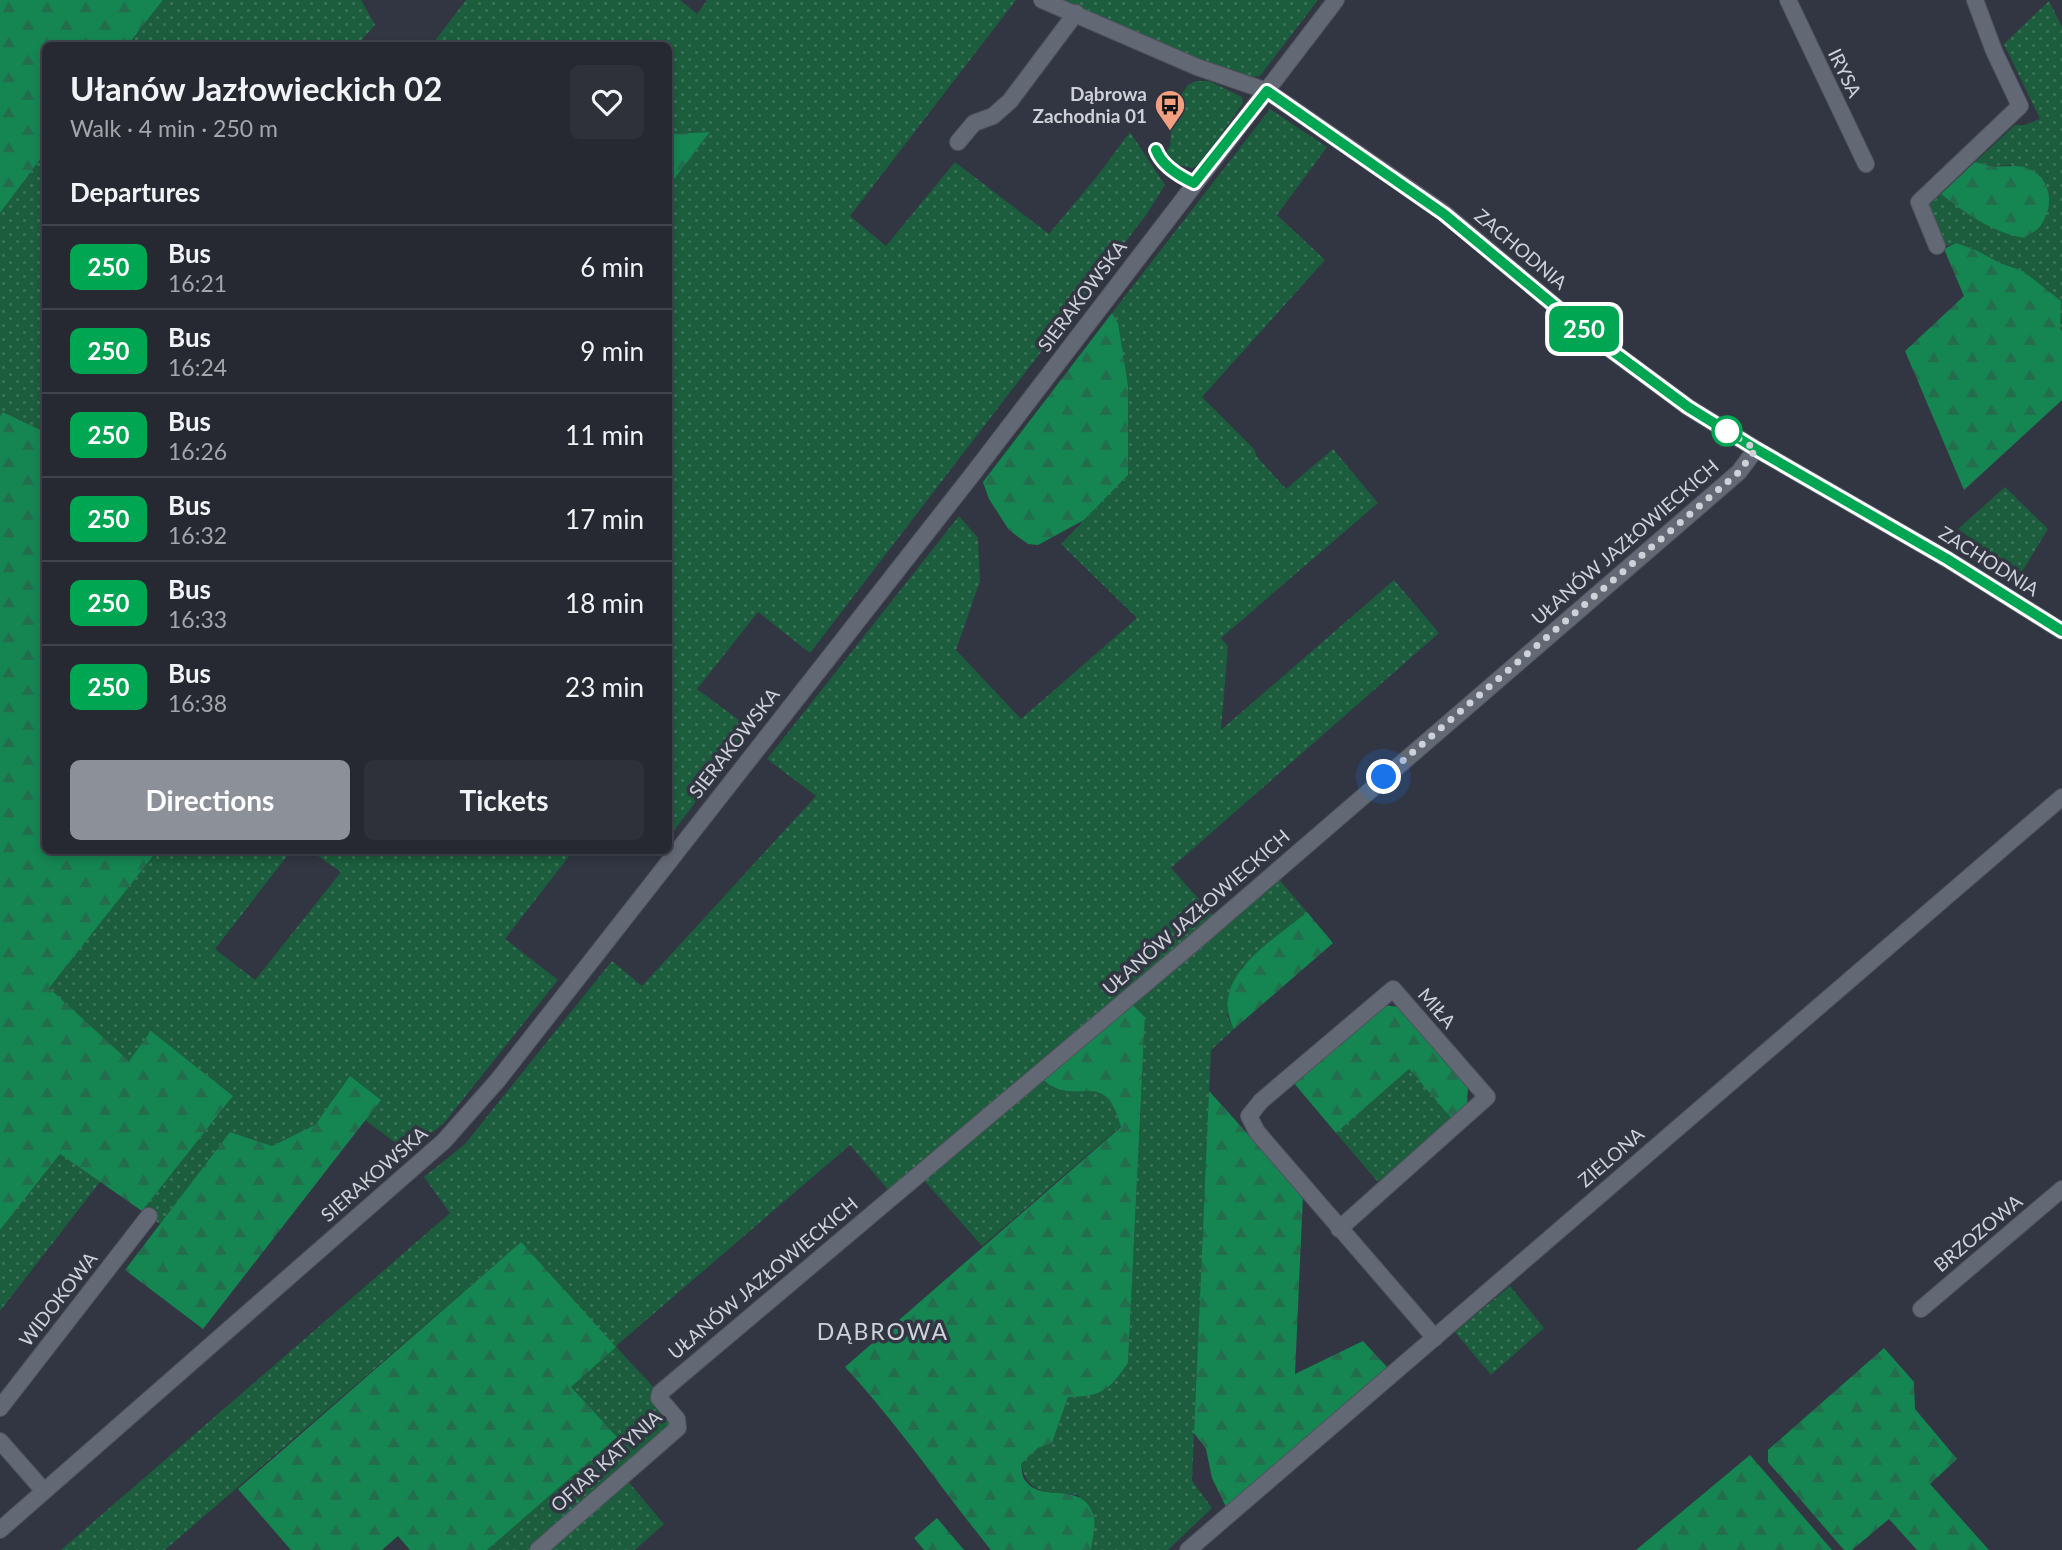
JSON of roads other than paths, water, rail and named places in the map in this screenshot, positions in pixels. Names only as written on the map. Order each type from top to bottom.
[{"type":"street","name":"ZACHODNIA","points":[[1042,0],[1198,67],[1267,91],[1444,214],[1584,330],[1688,407],[1947,559],[2062,631]]},
{"type":"street","name":"SIERAKOWSKA","points":[[0,1530],[444,1141],[483,1097],[972,475],[1336,0]]},
{"type":"street","name":"IRYSA","points":[[1788,0],[1866,164]]},
{"type":"street","points":[[1937,246],[1919,202],[2020,106],[1994,51],[1975,0]]},
{"type":"street","points":[[958,142],[974,123],[993,116],[1010,101],[1076,13]]},
{"type":"street","name":"UŁANÓW JAZŁOWIECKICH","points":[[660,1400],[660,1393],[670,1384],[1190,946],[1739,472],[1756,449]]},
{"type":"street","name":"ZIELONA","points":[[1188,1550],[2062,797]]},
{"type":"street","name":"MIŁA","points":[[1339,1229],[1487,1097],[1392,989],[1261,1101],[1249,1116],[1257,1132],[1339,1229],[1434,1338]]},
{"type":"street","name":"BRZOZOWA","points":[[1921,1309],[2062,1189]]},
{"type":"street","name":"WIDOKOWA","points":[[0,1408],[149,1216]]},
{"type":"street","name":"OFIAR KATYNIA","points":[[538,1550],[678,1429],[677,1419],[660,1400]]},
{"type":"street","points":[[0,1441],[44,1491]]},
{"type":"place","name":"Dąbrowa Zachodnia 01","points":[[1170,132]]},
{"type":"district","name":"DĄBROWA","points":[[883,1332]]}]
